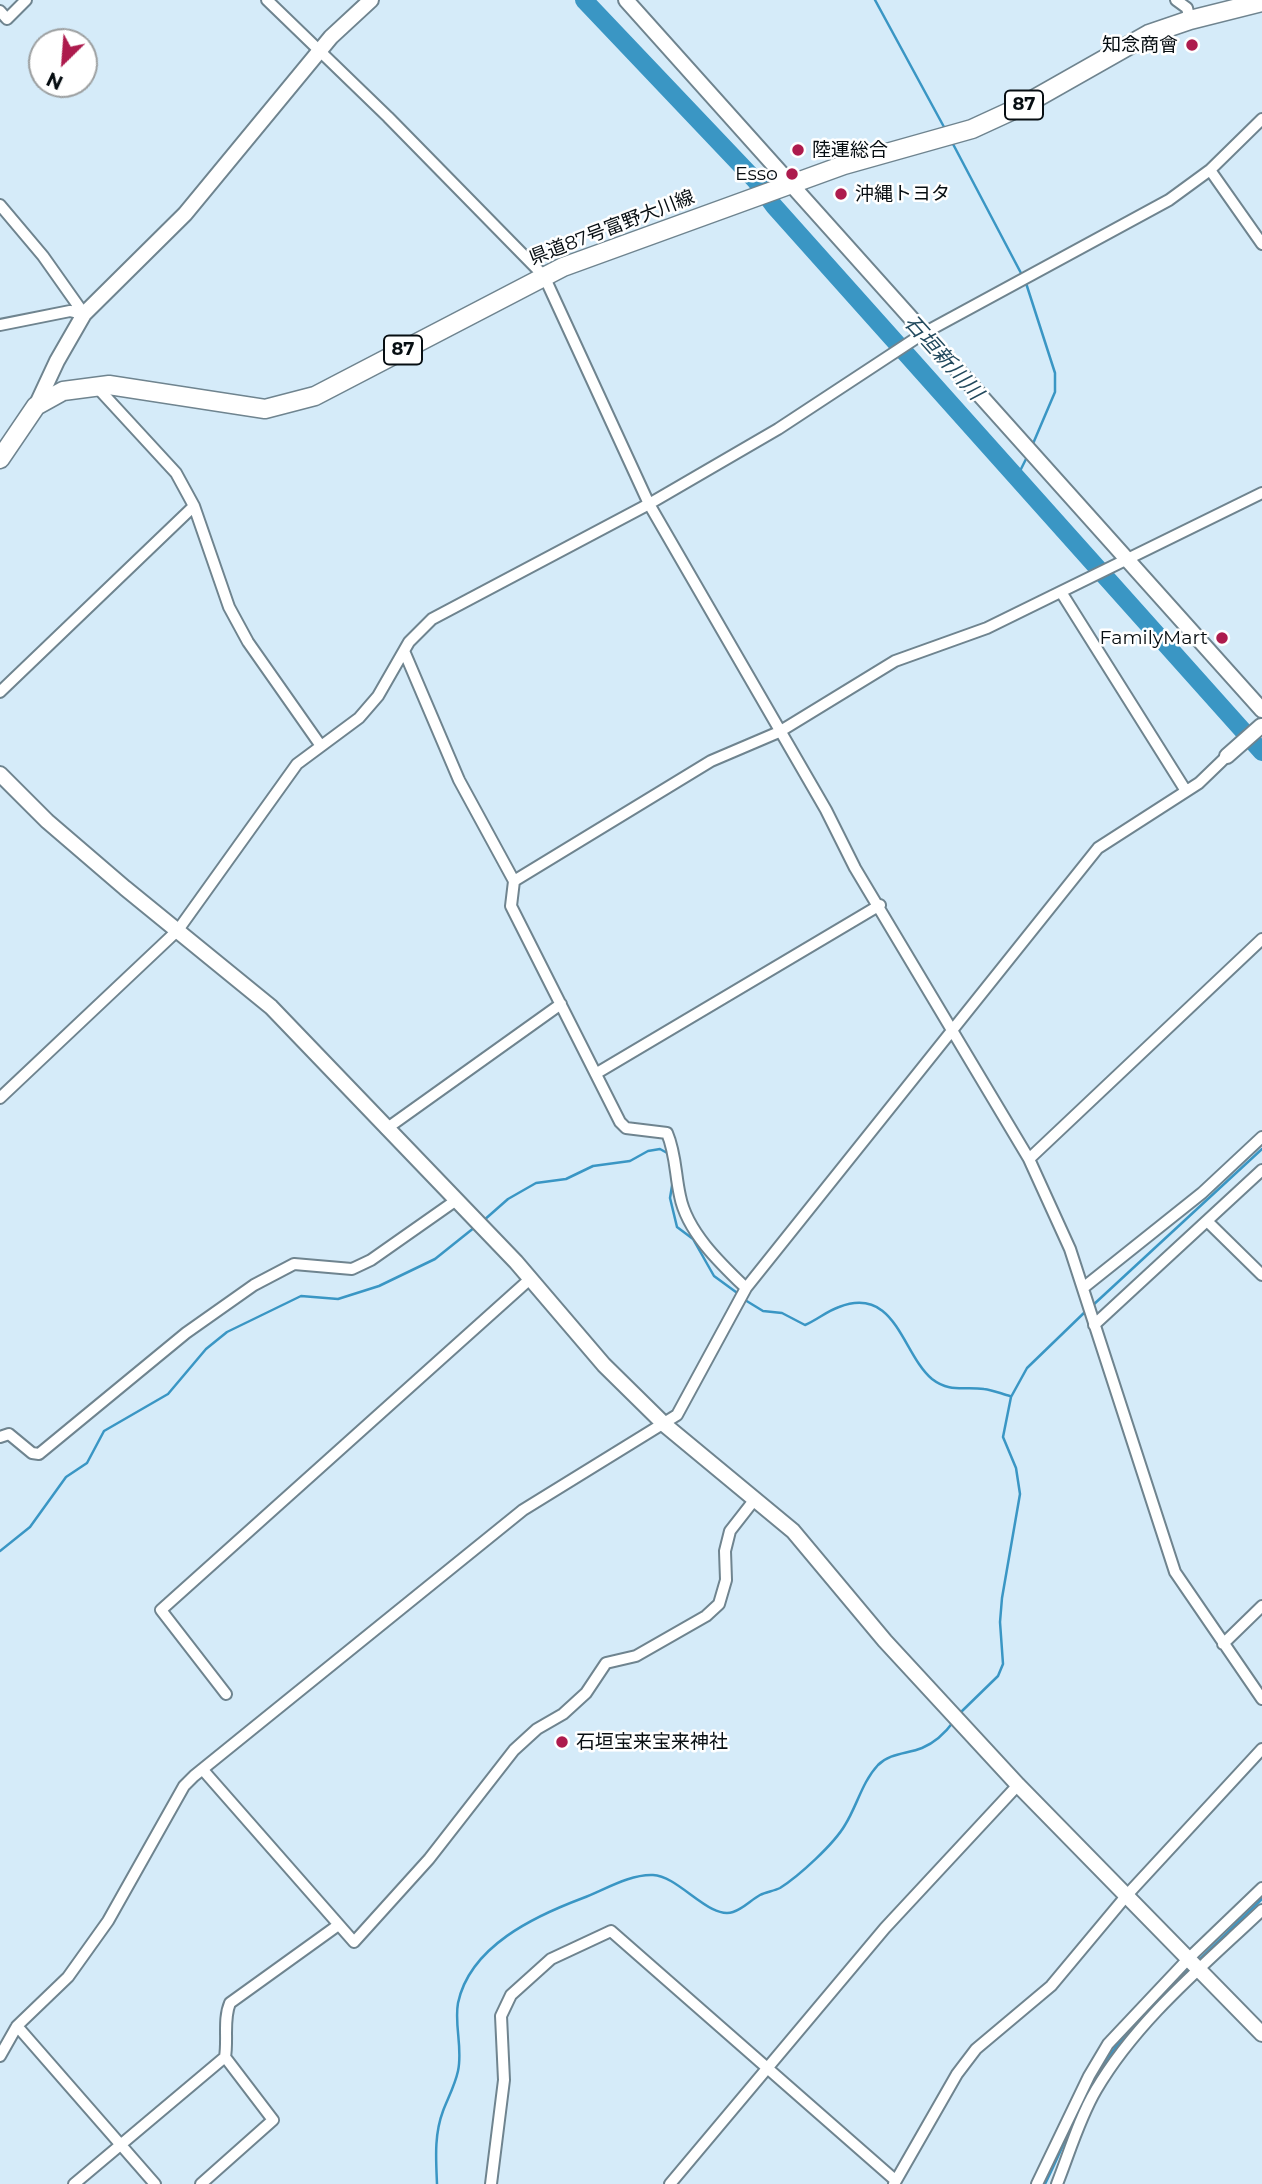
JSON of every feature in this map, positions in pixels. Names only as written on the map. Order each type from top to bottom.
[{"type":"main road","name":"県道87号富野大川線","points":[[0,459],[36,406],[63,391],[95,385],[243,407],[280,406],[315,396],[544,276],[784,186],[875,155],[972,129],[1022,106],[1190,9],[1262,2]]},
{"type":"street","points":[[0,11],[7,19],[26,0]]},
{"type":"street","points":[[267,0],[544,276],[649,504],[826,810],[855,868],[880,905],[1029,1160],[1061,1223],[1175,1572],[1262,1699]]},
{"type":"street","points":[[36,406],[57,361],[85,314],[186,214],[319,51],[371,0]]},
{"type":"street","points":[[626,0],[784,186],[918,337],[1122,563],[1262,710]]},
{"type":"street","points":[[1176,0],[1190,9]]},
{"type":"street","points":[[0,1098],[178,930],[297,764],[366,710],[378,696],[416,632],[432,619],[649,504],[778,429],[918,337],[1169,200],[1210,170],[1262,119]]},
{"type":"street","points":[[1210,170],[1262,244]]},
{"type":"street","points":[[0,205],[43,256],[85,314]]},
{"type":"street","points":[[0,325],[71,311],[85,314]]},
{"type":"street","points":[[95,385],[176,473],[194,506],[229,607],[248,642],[321,746]]},
{"type":"street","points":[[514,881],[711,761],[779,732],[895,661],[987,628],[1262,493]]},
{"type":"street","points":[[0,692],[194,506]]},
{"type":"street","points":[[1061,592],[1185,791]]},
{"type":"street","points":[[404,651],[459,780],[514,881],[511,906],[620,1122],[626,1128],[667,1133],[674,1148],[680,1198],[689,1222],[746,1288]]},
{"type":"street","points":[[0,2056],[17,2026],[68,1977],[108,1922],[184,1786],[523,1510],[666,1425],[677,1415],[746,1288],[1098,848],[1199,783],[1261,725]]},
{"type":"street","points":[[0,774],[47,821],[271,1007],[530,1279],[604,1365],[666,1425],[793,1531],[885,1641],[1018,1785],[1262,2034]]},
{"type":"street","points":[[597,1073],[880,905]]},
{"type":"street","points":[[1029,1160],[1262,939]]},
{"type":"street","points":[[386,1129],[561,1004]]},
{"type":"street","points":[[1083,1288],[1202,1193],[1262,1137]]},
{"type":"street","points":[[1094,1325],[1262,1170]]},
{"type":"street","points":[[0,1437],[9,1434],[32,1453],[39,1454],[186,1333],[254,1285],[294,1264],[352,1269],[371,1260],[455,1201]]},
{"type":"street","points":[[1207,1221],[1262,1275]]},
{"type":"street","points":[[226,1693],[161,1610],[530,1279]]},
{"type":"street","points":[[203,1770],[337,1926],[354,1942],[429,1859],[514,1750],[537,1729],[563,1714],[586,1693],[606,1663],[636,1656],[706,1615],[719,1604],[726,1580],[725,1551],[730,1531],[755,1499]]},
{"type":"street","points":[[1223,1644],[1262,1606]]},
{"type":"street","points":[[492,2183],[504,2080],[501,2016],[511,1995],[551,1959],[611,1931],[895,2182],[957,2074],[976,2049],[1051,1986],[1127,1895],[1262,1749]]},
{"type":"street","points":[[670,2184],[885,1928],[1018,1785]]},
{"type":"street","points":[[1037,2184],[1088,2076],[1108,2044],[1189,1958],[1262,1888]]},
{"type":"street","points":[[1057,2184],[1095,2092],[1132,2038],[1262,1910]]},
{"type":"street","points":[[74,2184],[225,2057],[228,2036],[226,2013],[229,2003],[337,1926]]},
{"type":"street","points":[[17,2026],[119,2146],[155,2184]]},
{"type":"street","points":[[201,2184],[273,2120],[225,2057]]},
{"type":"waterway","name":"石垣新川川","points":[[584,0],[755,180],[774,206],[1262,752]]},
{"type":"waterway","points":[[875,0],[944,127]]},
{"type":"waterway","points":[[953,144],[1022,275]]},
{"type":"waterway","points":[[1025,280],[1055,373],[1055,392],[1032,446]]},
{"type":"waterway","points":[[1016,479],[1028,455]]},
{"type":"waterway","points":[[483,1221],[508,1199],[536,1183],[566,1179],[593,1166],[630,1161],[648,1151],[660,1149],[669,1154]]},
{"type":"waterway","points":[[1092,1306],[1262,1149]]},
{"type":"waterway","points":[[673,1180],[670,1198],[677,1227],[693,1239],[714,1276],[740,1295]]},
{"type":"waterway","points":[[0,1551],[30,1527],[66,1477],[87,1463],[104,1431],[168,1394],[206,1349],[227,1332],[301,1296],[338,1299],[379,1286],[435,1259],[475,1227]]},
{"type":"waterway","points":[[745,1300],[763,1311],[782,1313],[805,1325],[839,1307],[858,1303],[873,1305],[896,1325],[922,1368],[932,1379],[951,1388],[984,1389],[1010,1396]]},
{"type":"waterway","points":[[960,1713],[998,1676],[1003,1664],[1000,1622],[1002,1598],[1020,1494],[1016,1468],[1003,1437],[1011,1397],[1027,1368],[1087,1310]]},
{"type":"waterway","points":[[437,2184],[438,2129],[458,2071],[458,2003],[465,1983],[490,1949],[545,1914],[617,1883],[644,1875],[663,1877],[714,1910],[724,1913],[737,1911],[760,1895],[788,1883],[825,1850],[845,1825],[878,1765],[893,1756],[926,1746],[940,1737],[954,1721]]},
{"type":"waterway","points":[[1198,1961],[1262,1899]]},
{"type":"waterway","points":[[1045,2184],[1100,2070],[1135,2023],[1190,1968]]},
{"type":"place","name":"知念商會","points":[[1192,45]]},
{"type":"place","name":"陸運総合","points":[[798,150]]},
{"type":"place","name":"Esso","points":[[792,174]]},
{"type":"place","name":"沖縄トヨタ","points":[[841,194]]},
{"type":"place","name":"FamilyMart","points":[[1222,638]]},
{"type":"place","name":"石垣宝来宝来神社","points":[[562,1742]]}]
